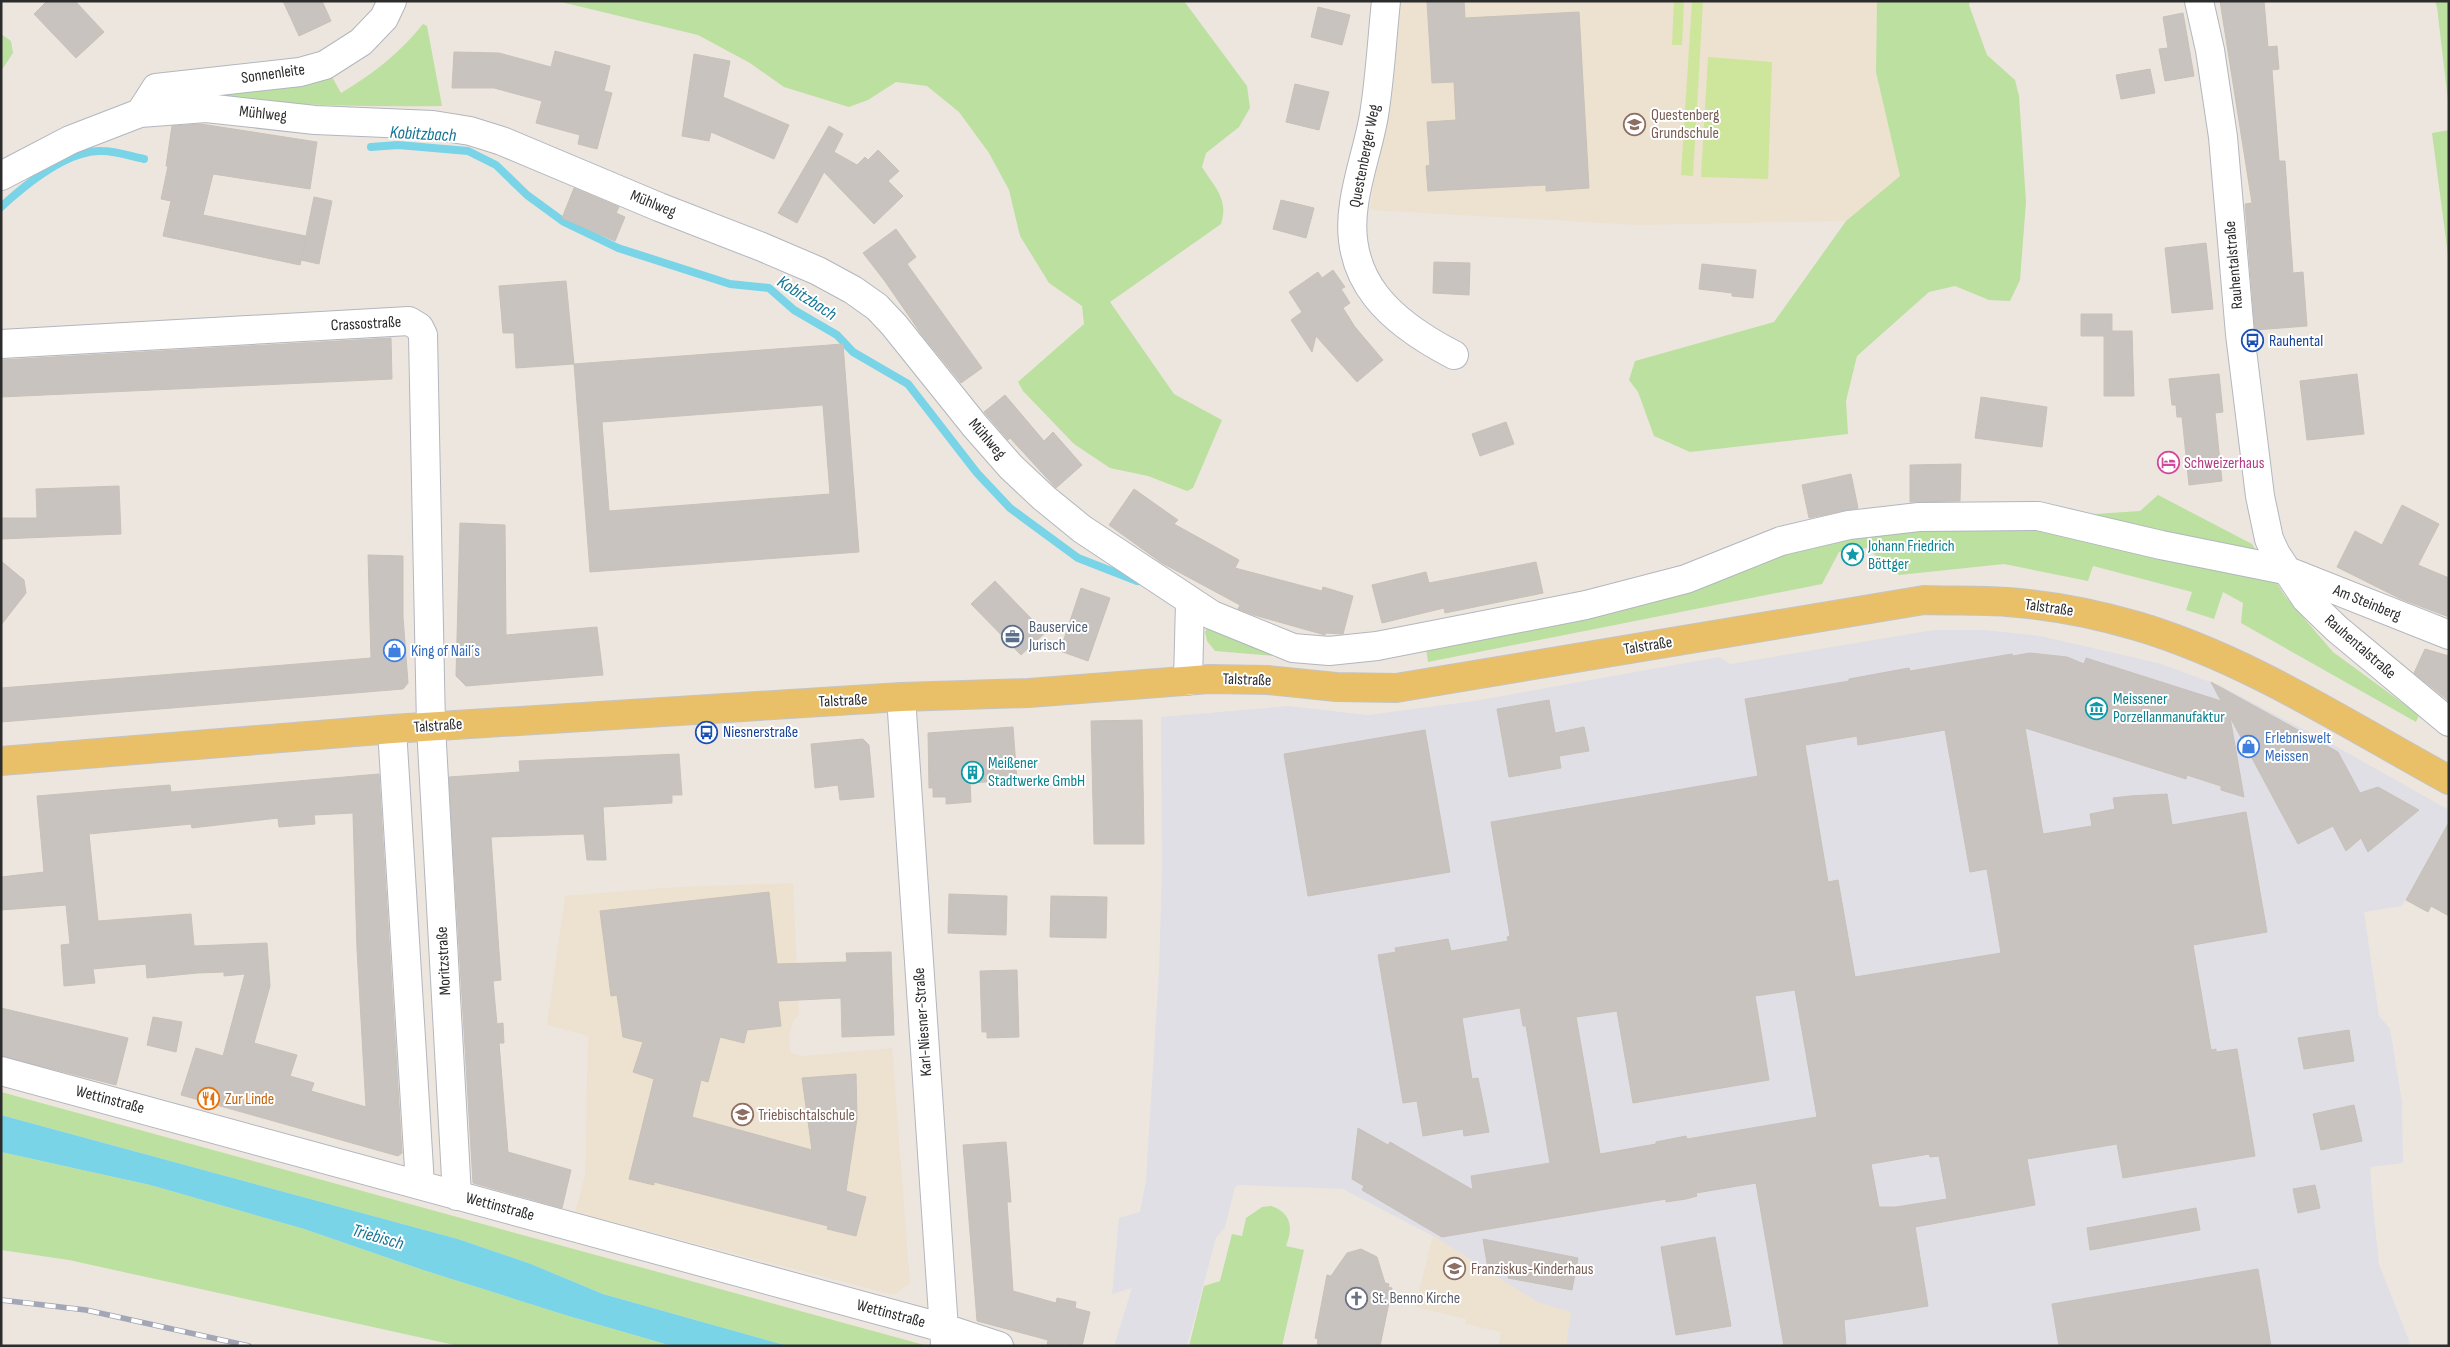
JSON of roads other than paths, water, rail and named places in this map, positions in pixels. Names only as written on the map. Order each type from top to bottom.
[{"type":"main road","name":"Talstraße","points":[[1,760],[431,726],[900,697],[1029,693],[1188,680],[1239,678],[1336,687],[1396,688],[1924,600],[2008,602],[2078,612],[2137,626],[2178,641],[2270,682],[2449,780]]},
{"type":"street","name":"Sonnenleite","points":[[140,113],[156,88],[300,72],[325,65],[361,42],[384,18],[392,1]]},
{"type":"street","name":"Questenberger Weg","points":[[1386,1],[1374,114],[1353,204],[1352,241],[1360,270],[1378,300],[1398,322],[1427,341],[1454,355]]},
{"type":"street","name":"Rauhentalstraße","points":[[2199,1],[2210,50],[2224,137],[2240,334],[2260,496],[2269,539],[2285,570],[2306,599],[2337,629],[2449,722]]},
{"type":"street","name":"Mühlweg","points":[[1,176],[70,140],[140,113],[206,108],[315,120],[433,125],[470,132],[502,141],[818,271],[853,290],[888,319],[975,426],[1011,467],[1044,498],[1082,528],[1190,602],[1212,615],[1294,648],[1329,652],[1377,646],[1586,605],[1686,579],[1782,540],[1849,525],[1919,516],[2038,516],[2161,545],[2285,570]]},
{"type":"street","name":"Crassostraße","points":[[1,344],[410,321],[418,327],[423,335],[431,726]]},
{"type":"street","name":"Am Steinberg","points":[[2285,570],[2449,635]]},
{"type":"street","points":[[1188,680],[1190,602]]},
{"type":"street","name":"Karl-Niesner-Straße","points":[[900,697],[944,1337]]},
{"type":"street","name":"Moritzstraße","points":[[431,726],[457,1196]]},
{"type":"street","points":[[392,729],[420,1185]]},
{"type":"street","name":"Wettinstraße","points":[[1,1071],[420,1185],[944,1337],[999,1346]]},
{"type":"water","name":"Triebisch","points":[[1,1115],[458,1239],[531,1264],[603,1294],[788,1346],[672,1346],[565,1315],[423,1270],[304,1229],[150,1185],[1,1152]]},
{"type":"waterway","name":"Kobitzbach","points":[[371,147],[398,145],[468,151],[496,165],[527,195],[564,222],[618,248],[730,284],[769,288],[794,310],[837,335],[853,352],[908,384],[977,473],[1010,508],[1078,558],[1137,581]]},
{"type":"waterway","name":"Kobitzbach","points":[[1,207],[22,188],[48,170],[75,156],[102,151],[144,159]]},
{"type":"railway","points":[[1,1300],[86,1310],[249,1346]]},
{"type":"place","name":"Questenberg Grundschule","points":[[1635,124]]},
{"type":"place","name":"Rauhental","points":[[2253,341]]},
{"type":"place","name":"Schweizerhaus","points":[[2168,463]]},
{"type":"place","name":"Johann Friedrich Böttger","points":[[1852,555]]},
{"type":"place","name":"Bauservice Jurisch","points":[[1013,636]]},
{"type":"place","name":"King of Nail´s","points":[[395,651]]},
{"type":"place","name":"Meissener Porzellanmanufaktur","points":[[2097,708]]},
{"type":"place","name":"Niesnerstraße","points":[[707,732]]},
{"type":"place","name":"Erlebniswelt Meissen","points":[[2249,747]]},
{"type":"place","name":"Meißener Stadtwerke GmbH","points":[[972,772]]},
{"type":"place","name":"Zur Linde","points":[[209,1099]]},
{"type":"place","name":"Triebischtalschule","points":[[742,1115]]},
{"type":"place","name":"Franziskus-Kinderhaus","points":[[1455,1269]]},
{"type":"place","name":"St. Benno Kirche","points":[[1356,1298]]}]
